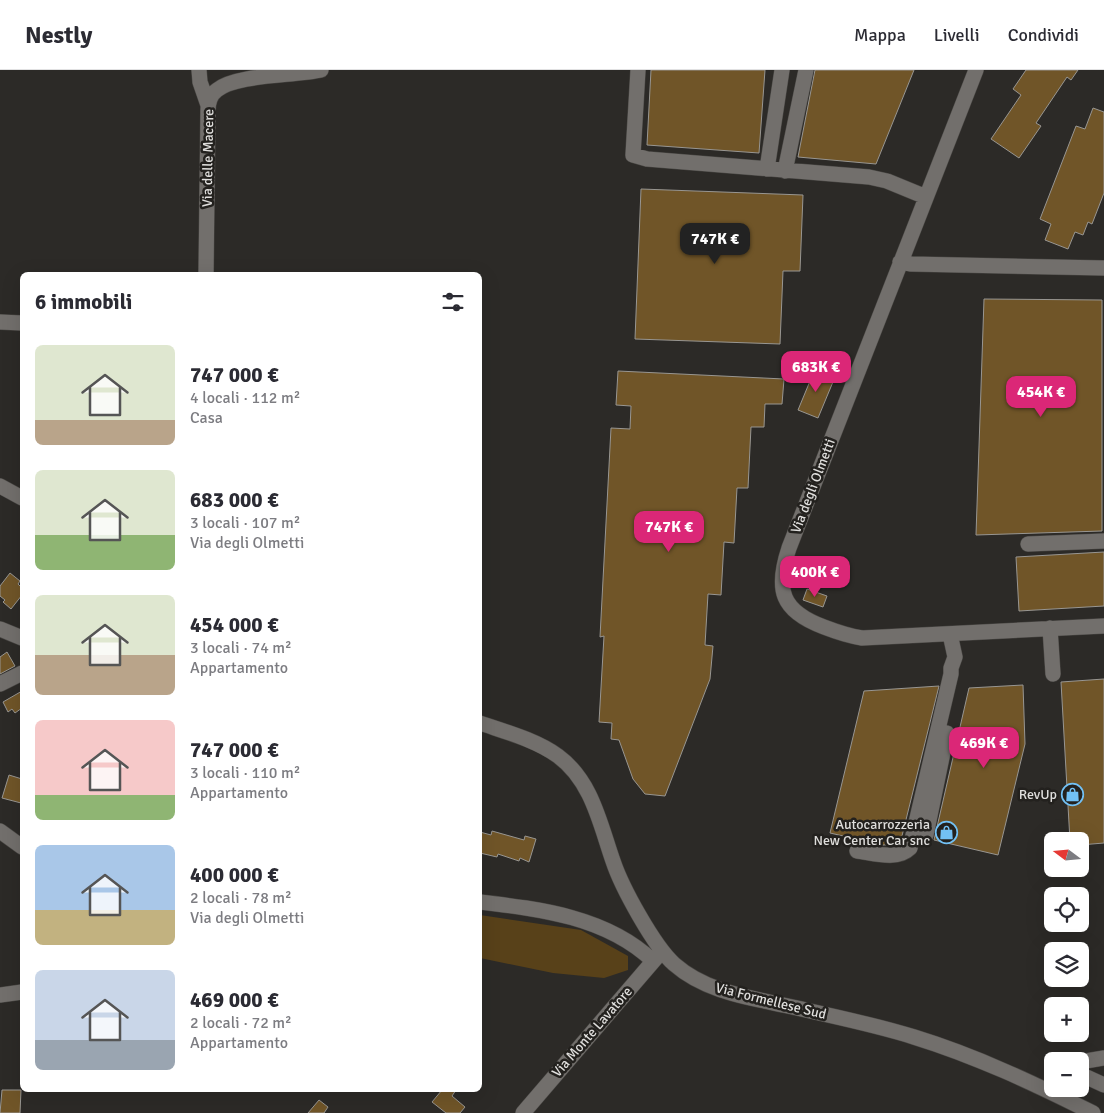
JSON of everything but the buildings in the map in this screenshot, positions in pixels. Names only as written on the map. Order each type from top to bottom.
[{"type":"street","points":[[199,70],[200,82],[208,105]]},
{"type":"street","name":"Via delle Macere","points":[[206,272],[208,105],[214,91],[222,86],[268,74],[321,70]]},
{"type":"street","points":[[638,70],[633,155],[644,159],[869,177],[887,181],[926,197]]},
{"type":"street","points":[[767,169],[782,70]]},
{"type":"street","points":[[785,171],[806,70]]},
{"type":"street","name":"Via degli Olmetti","points":[[976,70],[789,548],[783,566],[781,583],[787,602],[797,613],[815,623],[844,634],[868,638],[1104,626]]},
{"type":"street","points":[[900,262],[911,264],[1104,268]]},
{"type":"street","points":[[0,322],[20,323]]},
{"type":"street","points":[[0,486],[20,497]]},
{"type":"street","points":[[1028,544],[1104,541]]},
{"type":"street","points":[[0,628],[20,637]]},
{"type":"street","points":[[1050,628],[1054,674]]},
{"type":"street","points":[[926,835],[961,668],[955,657],[950,634]]},
{"type":"street","points":[[857,851],[895,855],[904,854],[910,848],[955,657]]},
{"type":"street","points":[[0,684],[20,674]]},
{"type":"street","name":"Via Formellese Sud","points":[[482,724],[545,748],[558,756],[576,773],[594,806],[618,874],[658,956],[688,975],[714,988],[928,1042],[1006,1072],[1093,1113]]},
{"type":"street","points":[[0,831],[20,846]]},
{"type":"street","points":[[482,902],[579,919],[626,939],[658,956]]},
{"type":"street","name":"Via Monte Lavatore","points":[[523,1113],[658,956]]},
{"type":"street","points":[[0,995],[20,992]]},
{"type":"street","points":[[1089,1060],[1104,1058]]},
{"type":"street","points":[[1089,1078],[1104,1085]]},
{"type":"shaded area","points":[[482,915],[581,930],[628,956],[628,970],[604,978],[553,973],[482,958]]},
{"type":"place","name":"RevUp","points":[[1073,794]]},
{"type":"place","name":"Autocarrozzeria New Center Car snc","points":[[946,832]]}]
